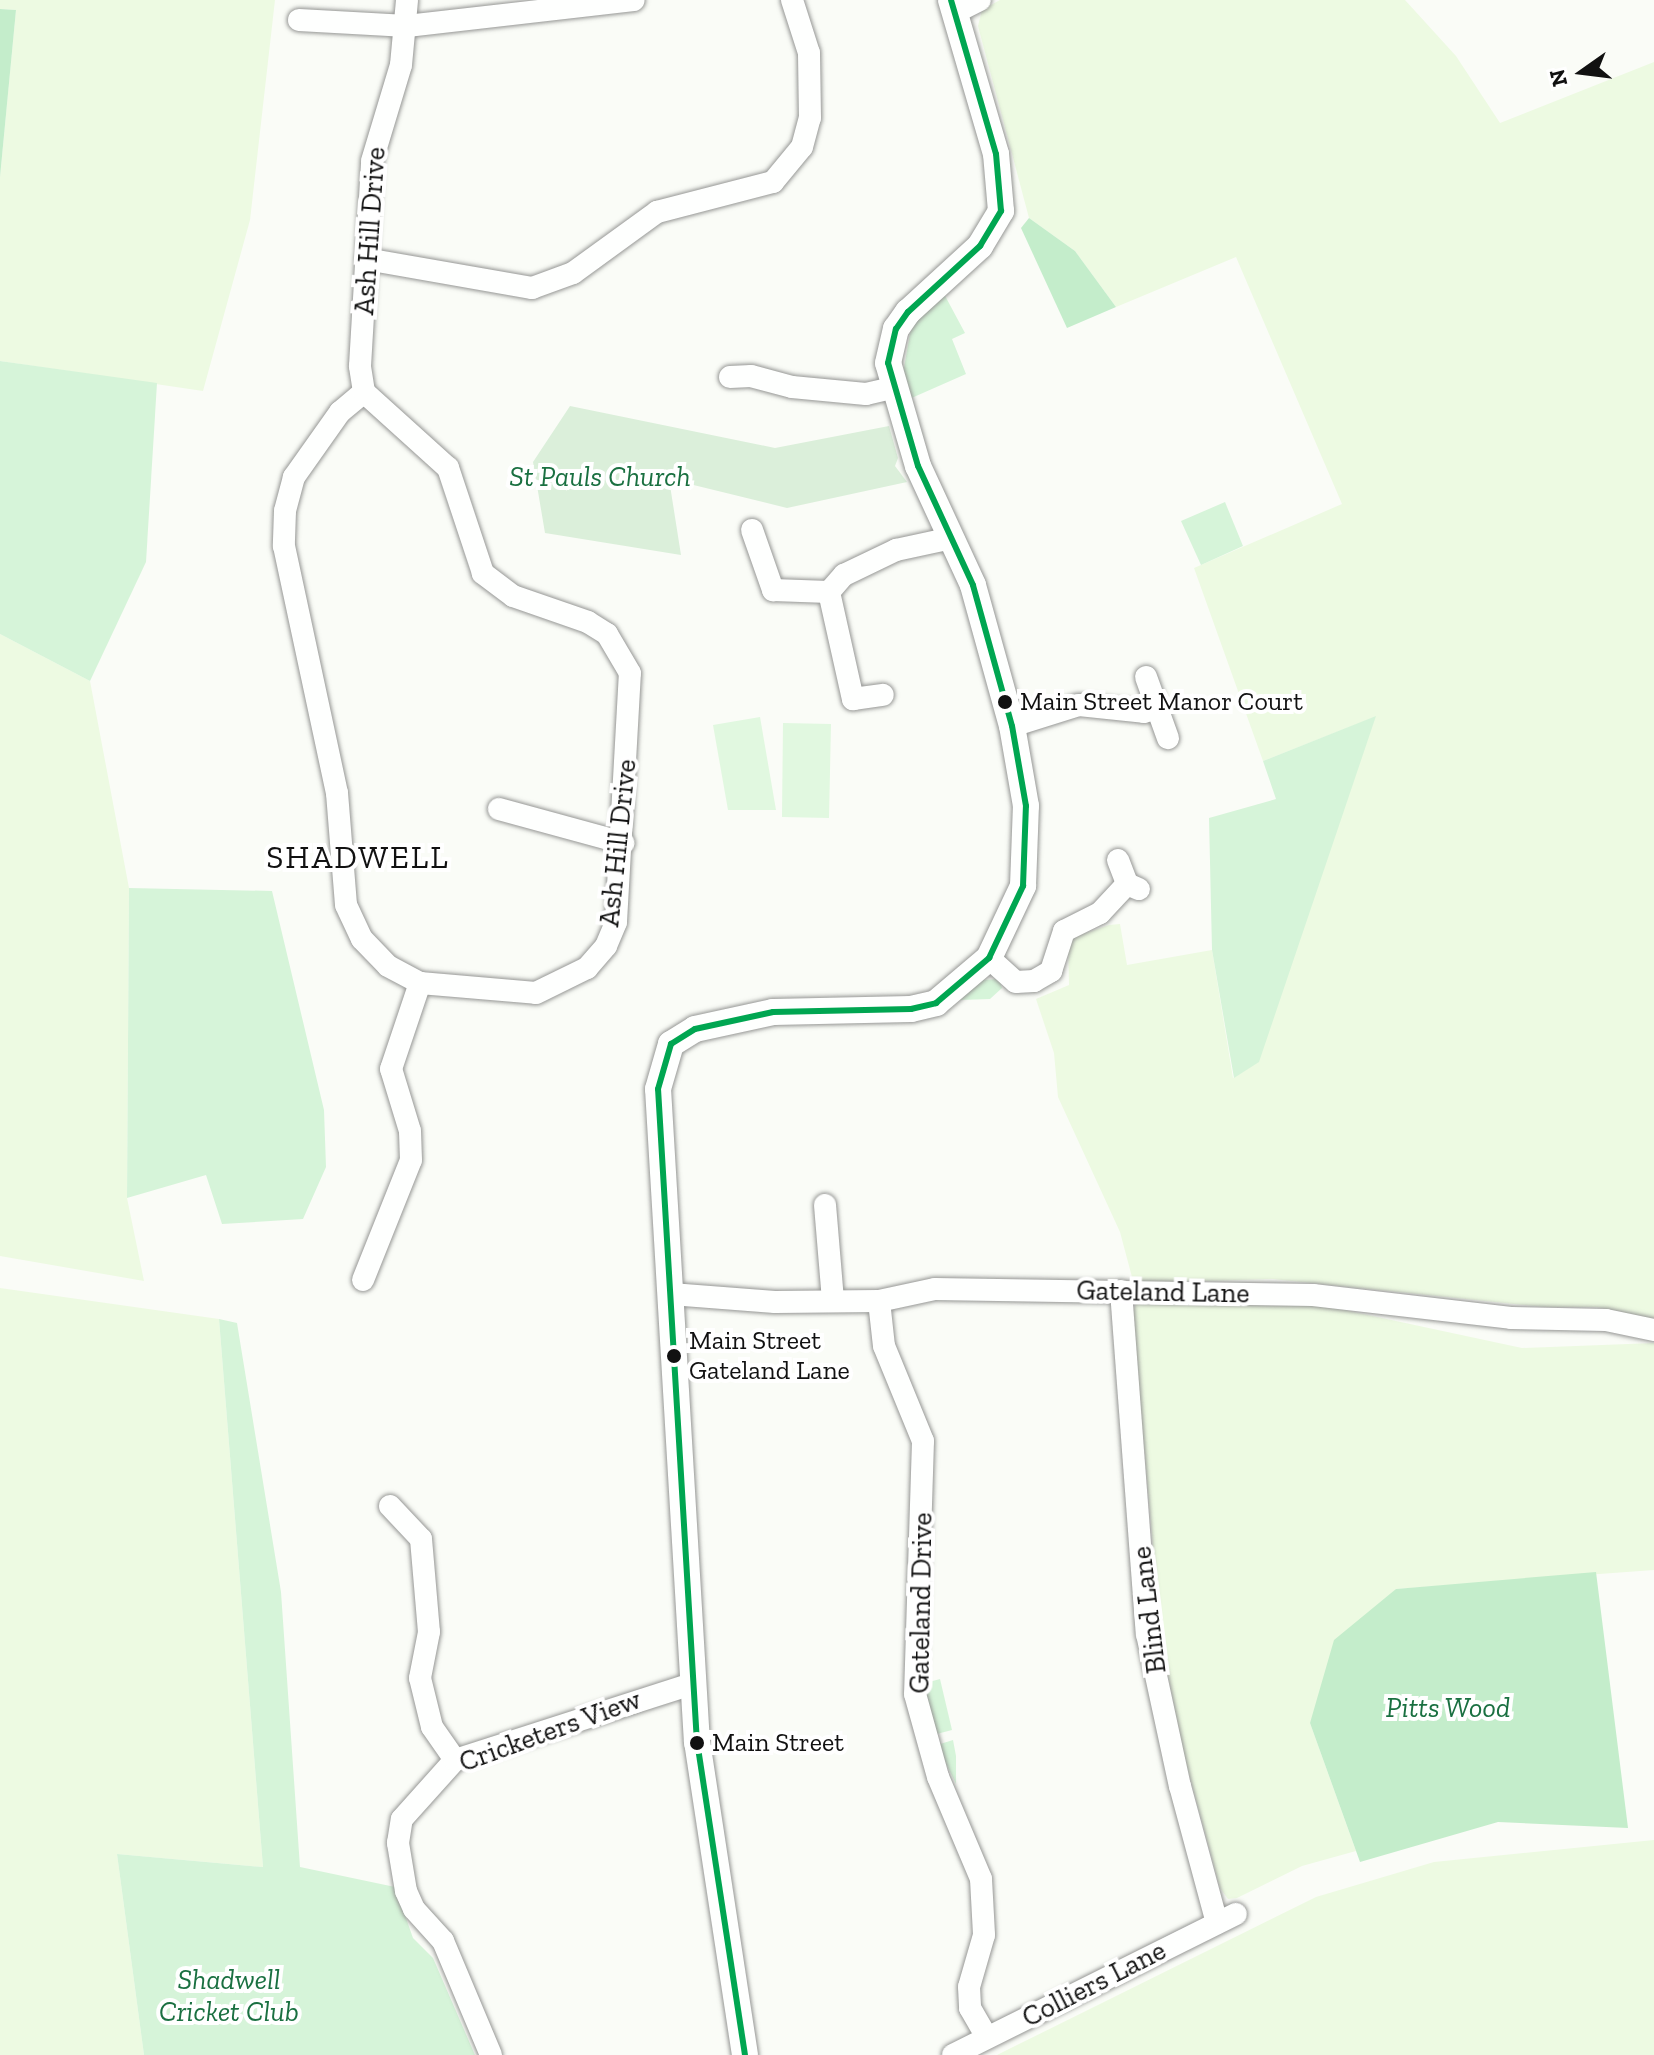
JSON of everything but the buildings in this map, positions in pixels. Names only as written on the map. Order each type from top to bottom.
[{"type":"street","name":"Ash Hill Drive","points":[[364,392],[340,412],[294,477],[285,511],[284,546],[333,770],[346,905],[362,939],[388,966],[420,983],[536,993],[587,968],[606,946],[616,922],[631,695],[621,652],[588,622],[513,596],[489,580],[473,556],[448,468],[364,392],[360,366],[375,140],[394,92],[407,26],[407,0]]},
{"type":"street","points":[[299,20],[407,26],[634,0]]},
{"type":"street","points":[[366,259],[532,288],[573,273],[657,212],[773,182],[802,147],[810,118],[809,53],[792,0]]},
{"type":"street","points":[[745,2055],[692,1684],[658,1089],[671,1044],[695,1029],[773,1012],[930,1006],[989,958],[1023,886],[1027,848],[1012,726],[973,585],[918,466],[891,388],[888,363],[896,329],[908,312],[980,246],[1001,211],[996,154],[952,6],[980,0]]},
{"type":"street","points":[[730,377],[751,376],[792,387],[866,394],[891,388]]},
{"type":"street","points":[[752,530],[773,590],[829,592]]},
{"type":"street","points":[[829,592],[844,575],[896,550],[952,538]]},
{"type":"street","points":[[829,592],[853,699],[883,695]]},
{"type":"street","points":[[1146,677],[1168,738]]},
{"type":"street","points":[[1012,726],[1079,705],[1144,712],[1157,708]]},
{"type":"street","points":[[499,809],[623,843]]},
{"type":"street","points":[[989,958],[1016,982],[1034,981],[1051,971],[1064,931],[1100,913],[1133,887],[1118,860]]},
{"type":"street","points":[[363,1280],[411,1160],[410,1131],[391,1069],[420,983]]},
{"type":"street","points":[[825,1205],[833,1301]]},
{"type":"street","name":"Gateland Lane","points":[[671,1294],[879,1301],[935,1289],[1374,1298],[1511,1318],[1606,1320],[1654,1330]]},
{"type":"street","name":"Blind Lane","points":[[1121,1291],[1147,1634],[1180,1786],[1227,1919]]},
{"type":"street","name":"Gateland Drive","points":[[879,1301],[884,1346],[923,1441],[915,1694],[938,1777],[981,1879],[984,1935],[969,1987],[970,2008],[987,2038]]},
{"type":"street","points":[[390,1506],[421,1539],[429,1632],[420,1678],[432,1727],[455,1760]]},
{"type":"street","name":"Cricketers View","points":[[491,2055],[443,1941],[410,1900],[398,1843],[402,1819],[414,1800],[455,1760],[692,1684]]},
{"type":"street","name":"Colliers Lane","points":[[953,2055],[1227,1919]]},
{"type":"green space","points":[[0,0],[275,0],[250,220],[203,391],[0,361],[0,177],[16,10],[0,9]]},
{"type":"green space","points":[[1000,0],[1405,0],[1456,56],[1500,123],[1654,62],[1654,1320],[1597,1307],[1544,1307],[1272,1279],[1145,1283],[1132,1277],[1120,1232],[1058,1097],[1054,1053],[1036,999],[1069,985],[1068,939],[1109,925],[1120,924],[1127,965],[1212,950],[1233,1078],[1258,1062],[1375,717],[1263,761],[1194,568],[1342,504],[1236,257],[1116,307],[1075,251],[1029,218],[978,26],[982,10]]},
{"type":"green space","points":[[0,9],[16,10],[0,177]]},
{"type":"green space","points":[[1029,218],[1075,251],[1116,307],[1067,328],[1021,228]]},
{"type":"green space","points":[[943,292],[965,333],[952,339],[966,374],[907,400],[902,379],[911,328]]},
{"type":"green space","points":[[0,361],[157,383],[146,562],[90,681],[0,634]]},
{"type":"green space","name":"St Pauls Church","points":[[570,406],[775,448],[889,426],[898,458],[895,466],[907,482],[787,508],[669,479],[681,555],[545,533],[533,462]]},
{"type":"green space","points":[[1225,502],[1243,546],[1201,565],[1181,521]]},
{"type":"green space","points":[[0,634],[90,681],[129,888],[127,1198],[144,1281],[0,1256]]},
{"type":"green space","points":[[1376,716],[1259,1062],[1234,1078],[1212,950],[1209,818],[1276,799],[1263,761]]},
{"type":"green space","points":[[760,717],[776,810],[728,810],[713,725]]},
{"type":"green space","points":[[783,723],[831,724],[829,818],[782,817]]},
{"type":"green space","points":[[129,888],[272,891],[324,1110],[326,1167],[303,1219],[222,1224],[206,1175],[127,1198]]},
{"type":"green space","points":[[999,979],[1002,988],[990,999],[960,1000],[982,980]]},
{"type":"green space","points":[[0,1288],[219,1319],[263,1867],[117,1854],[144,2055],[0,2055]]},
{"type":"green space","points":[[1136,1304],[1326,1306],[1522,1348],[1654,1343],[1654,1570],[1396,1589],[1310,1723],[1356,1851],[1302,1866],[1237,1898],[1228,1899],[1220,1888],[1184,1755],[1162,1645],[1132,1314]]},
{"type":"green space","name":"Shadwell Cricket Club","points":[[219,1319],[237,1323],[281,1592],[300,1867],[395,1887],[413,1938],[433,1958],[475,2055],[144,2055],[117,1854],[263,1867]]},
{"type":"green space","name":"Pitts Wood","points":[[1596,1572],[1628,1828],[1498,1822],[1360,1862],[1310,1723],[1334,1640],[1396,1589]]},
{"type":"green space","points":[[940,1679],[952,1730],[933,1735],[922,1684]]},
{"type":"green space","points":[[953,1740],[956,1756],[956,1784],[937,1745]]},
{"type":"green space","points":[[1654,1840],[1654,2055],[997,2055],[1316,1897],[1434,1862]]},
{"type":"transit line","points":[[745,2055],[697,1743],[658,1089],[671,1044],[695,1029],[773,1012],[911,1009],[936,1003],[989,958],[1023,886],[1026,806],[1012,726],[973,585],[918,466],[888,363],[896,329],[908,312],[980,246],[1001,211],[996,154],[951,0]]},
{"type":"place","name":"Main Street Manor Court","points":[[1005,702]]},
{"type":"place","name":"Main Street Gateland Lane","points":[[674,1356]]},
{"type":"place","name":"Main Street","points":[[697,1743]]},
{"type":"district","name":"SHADWELL","points":[[358,857]]}]
